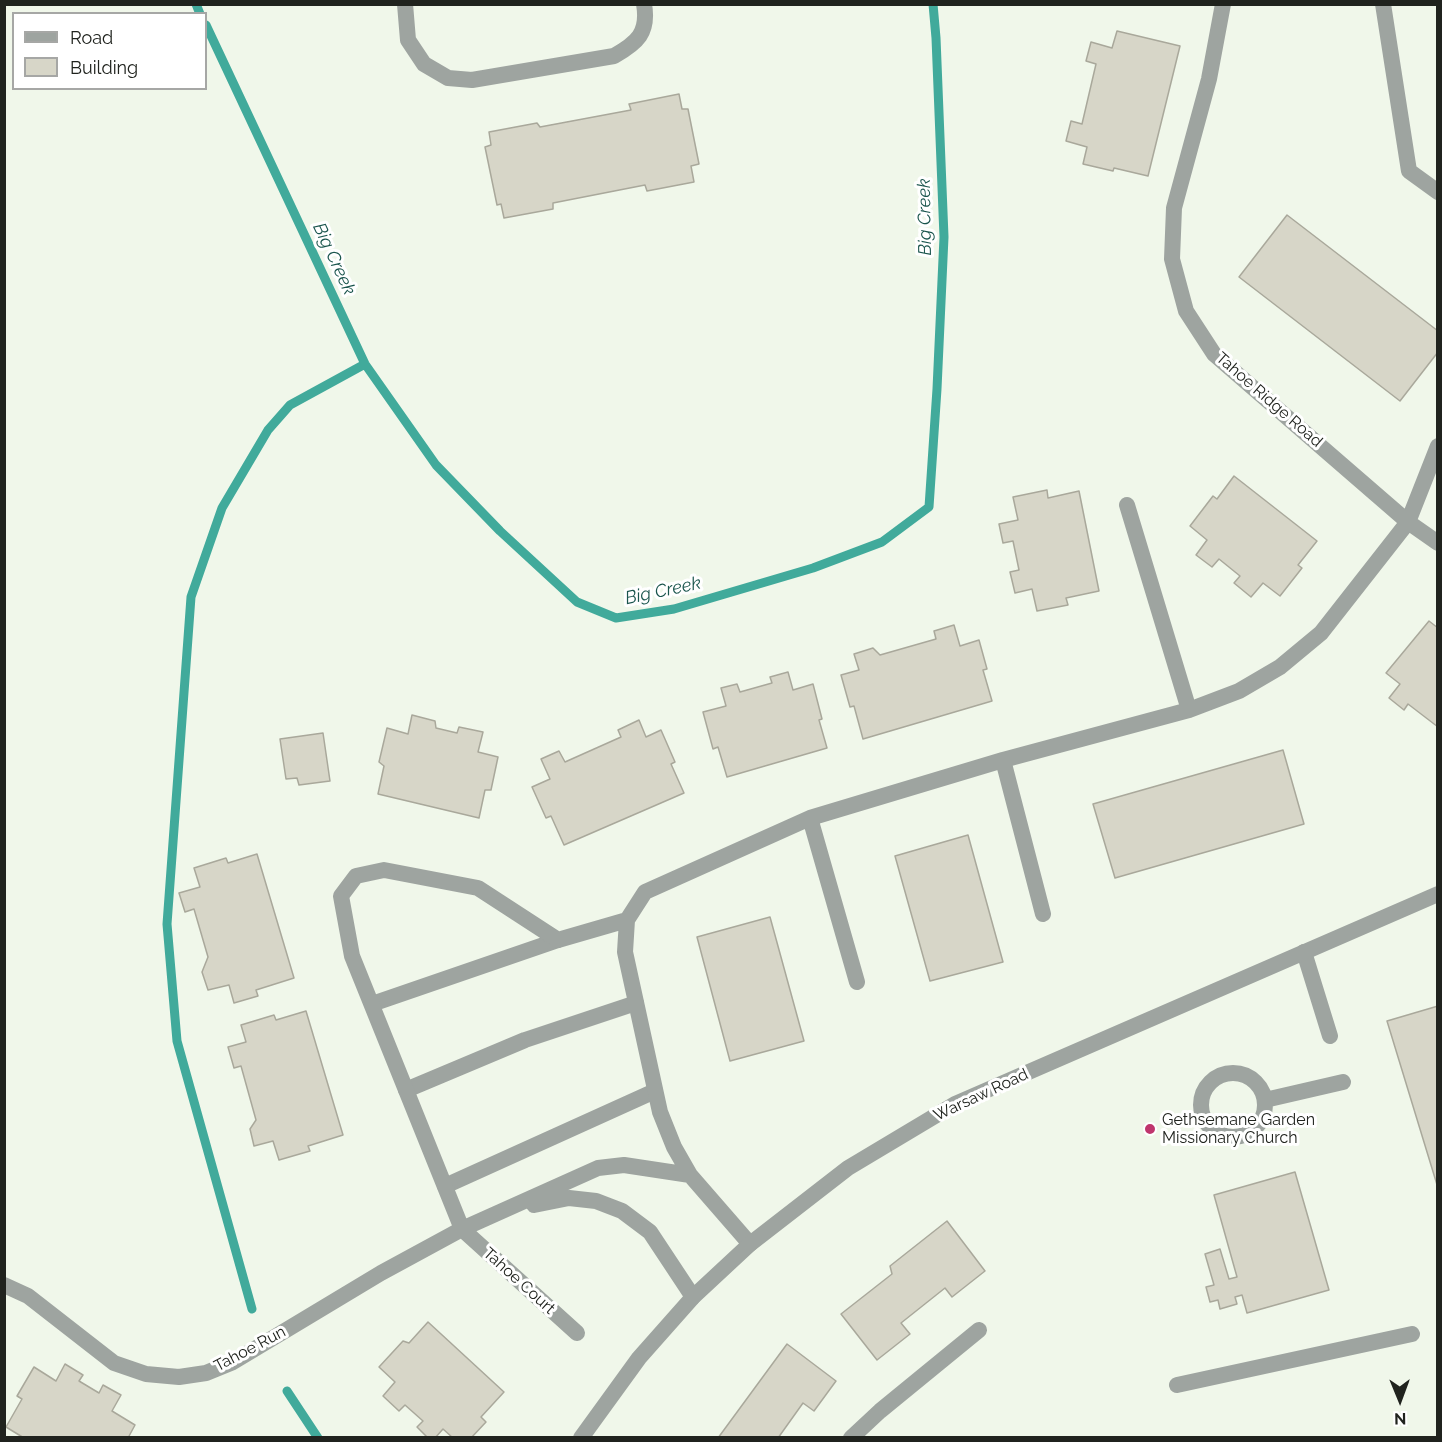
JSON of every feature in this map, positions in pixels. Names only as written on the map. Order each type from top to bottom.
[{"type":"street","points":[[405,4],[408,40],[424,64],[448,78],[472,81],[614,56],[634,45],[644,28],[644,4]]},
{"type":"street","name":"Tahoe Ridge Road","points":[[1223,4],[1209,79],[1174,208],[1172,259],[1186,311],[1214,354],[1408,522],[1437,543]]},
{"type":"street","points":[[1383,4],[1409,171],[1437,192]]},
{"type":"street","points":[[750,1244],[690,1175],[674,1148],[660,1112],[626,952],[627,920],[645,891],[810,818],[1003,760],[1189,710],[1239,691],[1280,667],[1322,633],[1408,522],[1437,446]]},
{"type":"street","points":[[1127,505],[1189,710]]},
{"type":"street","points":[[1003,760],[1043,914]]},
{"type":"street","points":[[810,818],[857,982]]},
{"type":"street","points":[[462,1229],[352,956],[341,896],[356,876],[384,870],[478,888],[558,940]]},
{"type":"street","name":"Warsaw Road","points":[[581,1437],[639,1358],[693,1297],[750,1244],[848,1167],[955,1104],[1437,894]]},
{"type":"street","points":[[372,1004],[558,940],[627,920]]},
{"type":"street","points":[[1304,952],[1330,1036]]},
{"type":"street","points":[[406,1090],[525,1040],[636,1003]]},
{"type":"street","points":[[1265,1100],[1343,1082]]},
{"type":"street","points":[[445,1186],[655,1091]]},
{"type":"street","name":"Tahoe Run","points":[[4,1285],[28,1296],[114,1363],[146,1374],[179,1377],[206,1373],[233,1362],[381,1273],[462,1229],[598,1168],[624,1165],[690,1175]]},
{"type":"street","name":"Tahoe Run","points":[[462,1229],[544,1201],[569,1198],[596,1201],[622,1211],[650,1232],[693,1297]]},
{"type":"street","name":"Tahoe Court","points":[[462,1229],[577,1333]]},
{"type":"street","points":[[851,1437],[979,1330]]},
{"type":"street","points":[[1177,1385],[1412,1334]]},
{"type":"building","points":[[1117,31],[1180,46],[1148,176],[1083,164],[1087,147],[1066,141],[1071,121],[1082,124],[1096,64],[1086,61],[1091,42],[1112,48]]},
{"type":"building","points":[[679,94],[682,109],[688,109],[699,164],[691,166],[694,182],[647,191],[645,185],[553,203],[553,209],[504,218],[501,204],[497,205],[485,147],[491,145],[489,132],[537,123],[540,127],[631,110],[629,104]]},
{"type":"building","points":[[1287,215],[1438,331],[1438,352],[1400,401],[1239,277]]},
{"type":"building","points":[[1234,476],[1317,541],[1298,565],[1302,568],[1280,596],[1263,583],[1251,597],[1234,583],[1240,576],[1219,559],[1212,567],[1196,555],[1207,540],[1190,526],[1213,496],[1217,499]]},
{"type":"building","points":[[1047,490],[1048,498],[1079,491],[1099,591],[1066,598],[1068,605],[1037,611],[1032,589],[1015,593],[1010,572],[1019,570],[1013,541],[1003,543],[999,524],[1018,520],[1013,497]]},
{"type":"building","points":[[1429,621],[1438,628],[1438,727],[1408,704],[1404,710],[1389,698],[1400,684],[1386,673]]},
{"type":"building","points":[[954,625],[960,646],[979,640],[987,669],[983,670],[992,701],[863,739],[854,706],[850,707],[841,675],[859,670],[854,654],[873,648],[880,655],[936,639],[934,631]]},
{"type":"building","points":[[788,672],[793,690],[813,684],[822,719],[819,720],[827,748],[727,777],[718,747],[713,749],[703,712],[726,706],[721,688],[737,684],[740,692],[772,683],[770,677]]},
{"type":"building","points":[[412,715],[435,721],[436,728],[457,733],[459,727],[483,732],[478,752],[498,757],[491,790],[485,790],[479,818],[378,794],[384,766],[379,762],[387,728],[408,734]]},
{"type":"building","points":[[639,720],[646,737],[661,730],[675,762],[671,764],[684,793],[564,845],[551,816],[546,818],[532,787],[550,779],[541,759],[559,751],[565,762],[621,737],[618,730]]},
{"type":"building","points":[[323,733],[330,781],[299,785],[297,778],[286,779],[280,739]]},
{"type":"building","points":[[1283,750],[1304,824],[1115,878],[1093,804]]},
{"type":"building","points":[[968,835],[1003,962],[930,981],[895,856]]},
{"type":"building","points":[[257,854],[294,978],[256,990],[258,996],[234,1003],[229,985],[208,990],[202,972],[208,957],[194,909],[185,912],[179,893],[200,887],[194,868],[226,858],[228,863]]},
{"type":"building","points":[[770,917],[804,1041],[730,1061],[697,937]]},
{"type":"building","points":[[1438,1006],[1438,1188],[1387,1021]]},
{"type":"building","points":[[306,1011],[343,1135],[308,1146],[310,1151],[279,1160],[273,1141],[254,1146],[250,1129],[256,1120],[241,1066],[234,1068],[228,1047],[246,1042],[241,1025],[274,1015],[276,1020]]},
{"type":"building","points":[[1295,1172],[1329,1290],[1247,1313],[1242,1295],[1235,1297],[1237,1304],[1220,1309],[1218,1300],[1210,1302],[1206,1287],[1214,1285],[1205,1254],[1220,1249],[1229,1279],[1237,1277],[1214,1195]]},
{"type":"building","points":[[947,1221],[985,1271],[952,1297],[945,1288],[901,1323],[910,1334],[877,1360],[841,1314],[892,1274],[890,1266]]},
{"type":"building","points":[[428,1322],[504,1392],[481,1417],[486,1422],[471,1438],[453,1438],[443,1429],[435,1438],[428,1438],[417,1427],[423,1421],[405,1405],[399,1411],[383,1396],[395,1382],[379,1367],[403,1341],[409,1343]]},
{"type":"building","points":[[787,1344],[836,1381],[814,1411],[803,1403],[778,1438],[718,1438]]},
{"type":"building","points":[[65,1364],[83,1375],[79,1381],[99,1393],[103,1385],[121,1395],[112,1411],[135,1425],[128,1438],[24,1438],[6,1427],[22,1399],[17,1396],[34,1367],[56,1381]]},
{"type":"waterway","name":"Big Creek","points":[[196,4],[199,12]]},
{"type":"waterway","name":"Big Creek","points":[[207,27],[365,364],[436,465],[500,531],[577,602],[616,618],[674,609],[813,568],[882,542],[929,507],[944,237],[933,4]]},
{"type":"waterway","points":[[252,1309],[177,1041],[167,924],[191,597],[222,508],[268,430],[290,405],[365,364]]},
{"type":"waterway","points":[[287,1391],[318,1438]]},
{"type":"place","name":"Gethsemane Garden Missionary Church","points":[[1150,1129]]}]
